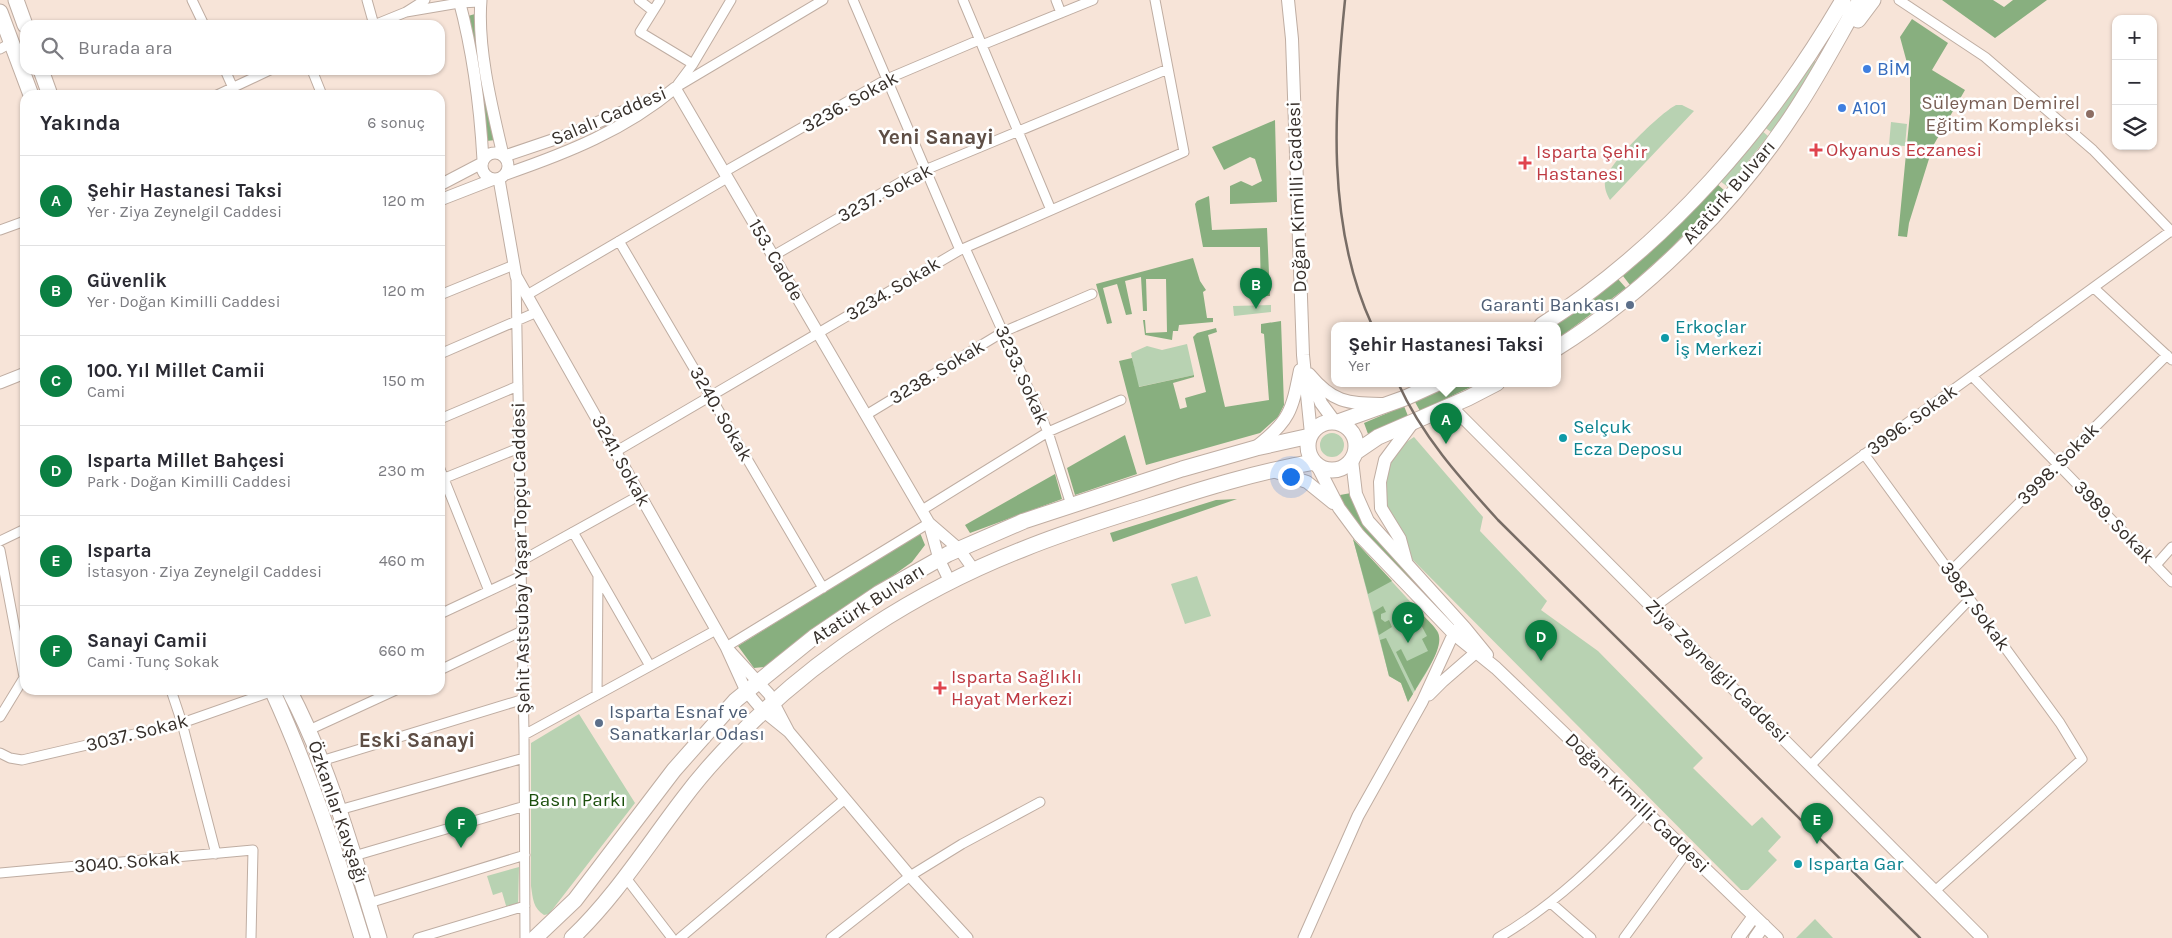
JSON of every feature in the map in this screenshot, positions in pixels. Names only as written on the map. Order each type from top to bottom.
[{"type":"main road","points":[[16,0],[23,20]]},
{"type":"main road","name":"Doğan Kimilli Caddesi","points":[[1288,0],[1292,39]]},
{"type":"main road","name":"Doğan Kimilli Caddesi","points":[[1293,0],[1292,39],[1302,355],[1311,435]]},
{"type":"main road","points":[[1805,58],[1830,0]]},
{"type":"main road","name":"Atatürk Bulvarı","points":[[1546,322],[1616,272],[1673,220],[1745,142],[1805,58],[1843,0]]},
{"type":"main road","name":"Atatürk Bulvarı","points":[[1561,345],[1605,315],[1692,238],[1732,195],[1796,110],[1828,59],[1860,0]]},
{"type":"main road","points":[[1828,59],[1872,0]]},
{"type":"main road","points":[[0,12],[6,46],[20,73]]},
{"type":"main road","points":[[21,75],[28,90]]},
{"type":"main road","points":[[43,75],[48,90]]},
{"type":"main road","points":[[1256,448],[1277,430],[1290,412],[1302,355]]},
{"type":"main road","name":"Doğan Kimilli Caddesi","points":[[1302,355],[1321,403],[1336,422]]},
{"type":"main road","points":[[1309,374],[1325,392],[1341,400],[1390,404]]},
{"type":"main road","points":[[1429,387],[1390,404],[1336,422],[1324,423],[1311,435],[1308,447],[1315,464],[1325,469],[1337,470],[1343,468],[1354,456],[1378,437],[1490,387]]},
{"type":"main road","points":[[1406,564],[1400,539],[1381,508],[1380,482],[1385,460],[1414,421]]},
{"type":"main road","points":[[1336,422],[1350,429],[1354,434],[1356,441],[1354,456]]},
{"type":"main road","name":"Atatürk Bulvarı","points":[[535,938],[575,900],[674,770],[752,686],[845,615],[939,559],[999,531],[1071,505],[1182,469],[1311,435]]},
{"type":"main road","name":"Doğan Kimilli Caddesi","points":[[1354,456],[1354,483],[1364,513],[1376,531],[1462,623],[1478,650]]},
{"type":"main road","name":"Doğan Kimilli Caddesi","points":[[1315,464],[1339,508],[1359,534],[1454,634],[1478,650],[1777,938]]},
{"type":"main road","name":"Atatürk Bulvarı","points":[[572,938],[626,878],[698,780],[769,706],[859,635],[950,582],[1022,549],[1089,525],[1270,470],[1315,464]]},
{"type":"main road","points":[[1270,470],[1289,474],[1307,482],[1339,508]]},
{"type":"main road","points":[[275,695],[314,791],[338,859],[362,938]]},
{"type":"main road","name":"Özkanlar Kavşağı","points":[[275,695],[325,843],[354,938]]},
{"type":"main road","points":[[290,695],[332,813],[370,938]]},
{"type":"main road","name":"Özkanlar Kavşağı","points":[[291,695],[309,730],[339,810],[379,938]]},
{"type":"main road","points":[[1738,938],[1754,916]]},
{"type":"main road","points":[[1755,938],[1764,925]]},
{"type":"street","points":[[192,0],[202,20]]},
{"type":"street","points":[[367,0],[373,20]]},
{"type":"street","points":[[386,20],[406,12],[425,0]]},
{"type":"street","points":[[639,0],[653,11]]},
{"type":"street","points":[[660,0],[640,32],[692,64]]},
{"type":"street","points":[[675,88],[731,0]]},
{"type":"street","points":[[675,88],[823,0]]},
{"type":"street","name":"3233. Sokak","points":[[853,0],[926,170],[1048,432],[1071,505]]},
{"type":"street","points":[[963,0],[1050,210]]},
{"type":"street","points":[[1056,0],[1061,13]]},
{"type":"street","name":"3236. Sokak","points":[[527,295],[620,241],[887,79],[1093,0]]},
{"type":"street","points":[[1155,0],[1168,69]]},
{"type":"street","points":[[1899,0],[1985,57],[2093,150],[2171,232]]},
{"type":"street","points":[[406,12],[459,1],[480,1],[482,37],[491,102],[504,155],[509,166],[500,177],[486,176],[483,162],[477,90],[468,35],[459,1]]},
{"type":"street","name":"3237. Sokak","points":[[773,256],[899,182],[1168,69]]},
{"type":"street","name":"3234. Sokak","points":[[615,452],[962,249],[1184,152],[1168,69]]},
{"type":"street","points":[[227,75],[233,88]]},
{"type":"street","points":[[229,90],[260,75]]},
{"type":"street","points":[[314,75],[320,90]]},
{"type":"street","name":"Salalı Caddesi","points":[[504,155],[570,134],[675,88]]},
{"type":"street","name":"Salalı Caddesi","points":[[445,198],[572,150],[620,127],[656,104],[675,88]]},
{"type":"street","name":"153. Cadde","points":[[675,88],[929,523]]},
{"type":"street","points":[[445,182],[483,162],[491,153],[504,155]]},
{"type":"street","name":"Şehit Astsubay Yaşar Topçu Caddesi","points":[[500,177],[515,270],[517,321],[524,698],[525,938]]},
{"type":"street","points":[[0,230],[20,223]]},
{"type":"street","name":"3996. Sokak","points":[[1654,608],[2171,232]]},
{"type":"street","name":"3240. Sokak","points":[[620,241],[823,588]]},
{"type":"street","points":[[445,293],[515,270]]},
{"type":"street","name":"3241. Sokak","points":[[515,270],[527,295],[716,630],[752,686],[910,876],[967,938]]},
{"type":"street","points":[[2094,288],[2169,358]]},
{"type":"street","name":"3238. Sokak","points":[[866,415],[1003,332],[1092,294]]},
{"type":"street","points":[[445,352],[537,312]]},
{"type":"street","name":"3998. Sokak","points":[[1950,572],[2058,464],[2169,358]]},
{"type":"street","points":[[0,383],[20,375]]},
{"type":"street","name":"3989. Sokak","points":[[1972,376],[2172,582]]},
{"type":"street","points":[[445,417],[518,386]]},
{"type":"street","points":[[922,510],[1048,432],[1122,400]]},
{"type":"street","name":"Ziya Zeynelgil Caddesi","points":[[1451,406],[1982,938]]},
{"type":"street","points":[[445,475],[519,448]]},
{"type":"street","name":"3987. Sokak","points":[[1864,454],[2060,723],[2082,759],[1936,890]]},
{"type":"street","points":[[445,486],[489,591]]},
{"type":"street","points":[[521,561],[640,495]]},
{"type":"street","points":[[726,647],[929,523]]},
{"type":"street","points":[[929,523],[959,549],[974,570]]},
{"type":"street","points":[[929,523],[939,559],[950,582]]},
{"type":"street","points":[[0,541],[20,531]]},
{"type":"street","points":[[572,532],[650,666]]},
{"type":"street","points":[[2156,565],[2172,547]]},
{"type":"street","points":[[0,550],[20,652]]},
{"type":"street","points":[[445,612],[521,576]]},
{"type":"street","points":[[597,695],[598,577]]},
{"type":"street","points":[[1811,765],[1970,599]]},
{"type":"street","points":[[1304,938],[1358,816],[1422,702],[1454,634],[1462,623]]},
{"type":"street","points":[[524,735],[716,630]]},
{"type":"street","points":[[445,668],[522,631]]},
{"type":"street","points":[[1422,702],[1478,650]]},
{"type":"street","points":[[0,718],[20,685]]},
{"type":"street","points":[[173,695],[182,723],[216,854]]},
{"type":"street","name":"3037. Sokak","points":[[0,753],[10,758],[22,760],[182,723],[259,695]]},
{"type":"street","points":[[309,730],[385,695]]},
{"type":"street","points":[[321,761],[524,698]]},
{"type":"street","points":[[339,810],[524,758]]},
{"type":"street","points":[[680,938],[845,798]]},
{"type":"street","points":[[831,938],[910,876],[962,844],[1040,802]]},
{"type":"street","points":[[354,856],[525,806]]},
{"type":"street","points":[[1498,938],[1551,903],[1584,875],[1646,812]]},
{"type":"street","name":"3040. Sokak","points":[[0,873],[253,850],[251,938]]},
{"type":"street","points":[[1624,938],[1687,852]]},
{"type":"street","points":[[368,903],[525,856]]},
{"type":"street","points":[[626,878],[672,938]]},
{"type":"street","points":[[1551,903],[1591,938]]},
{"type":"street","points":[[418,938],[525,906]]},
{"type":"green space","points":[[1942,0],[1993,0],[2004,7],[2013,0],[2047,0],[1995,38]]},
{"type":"green space","points":[[475,14],[496,140],[486,141],[472,31],[468,16]]},
{"type":"green space","points":[[1912,19],[1948,43],[1932,70],[1965,90],[1933,146],[1909,223],[1907,237],[1898,236],[1910,113],[1910,74],[1900,37]]},
{"type":"green space","points":[[1813,60],[1816,62],[1787,111],[1771,132],[1764,127]]},
{"type":"green space","points":[[1676,105],[1682,105],[1694,111],[1610,200],[1605,186],[1608,173],[1624,152],[1647,128]]},
{"type":"green space","points":[[1275,120],[1277,202],[1230,204],[1230,186],[1241,181],[1252,186],[1262,181],[1255,159],[1250,157],[1224,170],[1212,147]]},
{"type":"green space","points":[[1891,122],[1907,124],[1905,146],[1889,145]]},
{"type":"green space","points":[[1761,130],[1768,136],[1728,187],[1720,181]]},
{"type":"green space","points":[[1717,184],[1725,191],[1669,250],[1630,285],[1623,276],[1674,230]]},
{"type":"green space","points":[[1209,196],[1212,230],[1267,228],[1270,296],[1245,296],[1245,294],[1261,293],[1260,247],[1203,247],[1195,204],[1197,201]]},
{"type":"green space","points":[[1193,258],[1200,281],[1206,290],[1203,292],[1207,318],[1213,318],[1213,322],[1179,325],[1178,331],[1173,331],[1172,340],[1145,335],[1143,320],[1145,320],[1146,333],[1167,332],[1166,279],[1146,279],[1147,311],[1143,311],[1141,277],[1125,281],[1132,314],[1126,315],[1117,284],[1103,288],[1112,323],[1107,324],[1096,284]]},
{"type":"green space","points":[[1618,279],[1626,288],[1561,337],[1561,322],[1585,306]]},
{"type":"green space","points":[[1271,305],[1271,312],[1234,316],[1233,306]]},
{"type":"green space","points":[[1281,321],[1284,405],[1278,417],[1260,433],[1146,465],[1119,361],[1132,358],[1139,387],[1194,375],[1194,377],[1173,383],[1180,409],[1187,407],[1185,398],[1206,392],[1193,337],[1197,333],[1216,328],[1217,332],[1208,335],[1225,407],[1269,400],[1264,334],[1261,333],[1261,324]]},
{"type":"green space","points":[[1187,344],[1194,375],[1138,387],[1131,353],[1147,346],[1162,350]]},
{"type":"green space","points":[[1447,387],[1471,387],[1420,411],[1415,402]]},
{"type":"green space","points":[[1404,406],[1408,416],[1368,434],[1364,423]]},
{"type":"green space","points":[[1332,433],[1337,434],[1343,440],[1343,450],[1337,456],[1332,457],[1327,456],[1321,450],[1320,445],[1321,440],[1327,434]]},
{"type":"green space","points":[[1125,435],[1137,474],[1075,495],[1067,468]]},
{"type":"green space","points":[[1414,437],[1483,517],[1480,531],[1547,601],[1541,610],[1598,651],[1703,758],[1693,768],[1752,826],[1762,817],[1781,837],[1768,851],[1777,860],[1748,890],[1741,890],[1411,558],[1387,514],[1385,468],[1402,445]]},
{"type":"green space","points":[[1055,474],[1062,499],[970,533],[965,525]]},
{"type":"green space","points":[[1351,493],[1455,622],[1453,625],[1363,532],[1342,502],[1340,495]]},
{"type":"green space","points":[[1237,499],[1113,542],[1110,533],[1216,500]]},
{"type":"green space","points":[[920,533],[925,545],[912,562],[765,667],[754,668],[738,646]]},
{"type":"green space","points":[[1353,539],[1438,632],[1439,640],[1434,658],[1408,702],[1401,683],[1389,676]]},
{"type":"green space","points":[[1353,539],[1392,581],[1368,594]]},
{"type":"green space","points":[[1197,576],[1211,616],[1185,624],[1171,584]]},
{"type":"green space","points":[[1383,606],[1386,612],[1381,614],[1381,619],[1385,622],[1389,620],[1392,627],[1379,635],[1373,612]]},
{"type":"green space","points":[[1422,614],[1437,630],[1439,639],[1436,654],[1415,691],[1396,652],[1401,649],[1407,661],[1428,651],[1422,639],[1427,636],[1420,623],[1411,626],[1409,622]]},
{"type":"green space","points":[[1386,638],[1413,694],[1408,702],[1401,683],[1389,676],[1380,640]]},
{"type":"green space","name":"Basın Parkı","points":[[579,714],[635,803],[549,914],[544,915],[536,906],[531,886],[531,743]]},
{"type":"green space","points":[[519,867],[518,906],[507,909],[502,892],[493,895],[487,876]]},
{"type":"green space","points":[[1815,919],[1833,938],[1796,938]]},
{"type":"railway","points":[[1345,0],[1338,82],[1337,123],[1337,165],[1340,206],[1347,247],[1357,287],[1371,322]]},
{"type":"railway","points":[[1400,387],[1418,421],[1442,455],[1498,520],[1920,938]]},
{"type":"place","name":"BİM","points":[[1867,69]]},
{"type":"place","name":"A101","points":[[1842,108]]},
{"type":"place","name":"Süleyman Demirel Eğitim Kompleksi","points":[[2090,114]]},
{"type":"place","name":"Okyanus Eczanesi","points":[[1816,150]]},
{"type":"place","name":"Isparta Şehir Hastanesi","points":[[1525,163]]},
{"type":"place","name":"Garanti Bankası","points":[[1630,305]]},
{"type":"place","name":"Güvenlik","points":[[1256,309]]},
{"type":"place","name":"Erkoçlar İş Merkezi","points":[[1665,338]]},
{"type":"place","name":"Selçuk Ecza Deposu","points":[[1563,438]]},
{"type":"place","name":"Şehir Hastanesi Taksi","points":[[1446,444]]},
{"type":"place","name":"100. Yıl Millet Camii","points":[[1408,643]]},
{"type":"place","name":"Isparta Millet Bahçesi","points":[[1541,661]]},
{"type":"place","name":"Isparta Sağlıklı Hayat Merkezi","points":[[940,688]]},
{"type":"place","name":"Isparta Esnaf ve Sanatkarlar Odası","points":[[599,723]]},
{"type":"place","name":"Isparta","points":[[1817,844]]},
{"type":"place","name":"Sanayi Camii","points":[[461,848]]},
{"type":"place","name":"Isparta Gar","points":[[1798,864]]},
{"type":"district","name":"Yeni Sanayi","points":[[936,137]]},
{"type":"district","name":"Eski Sanayi","points":[[417,740]]}]
